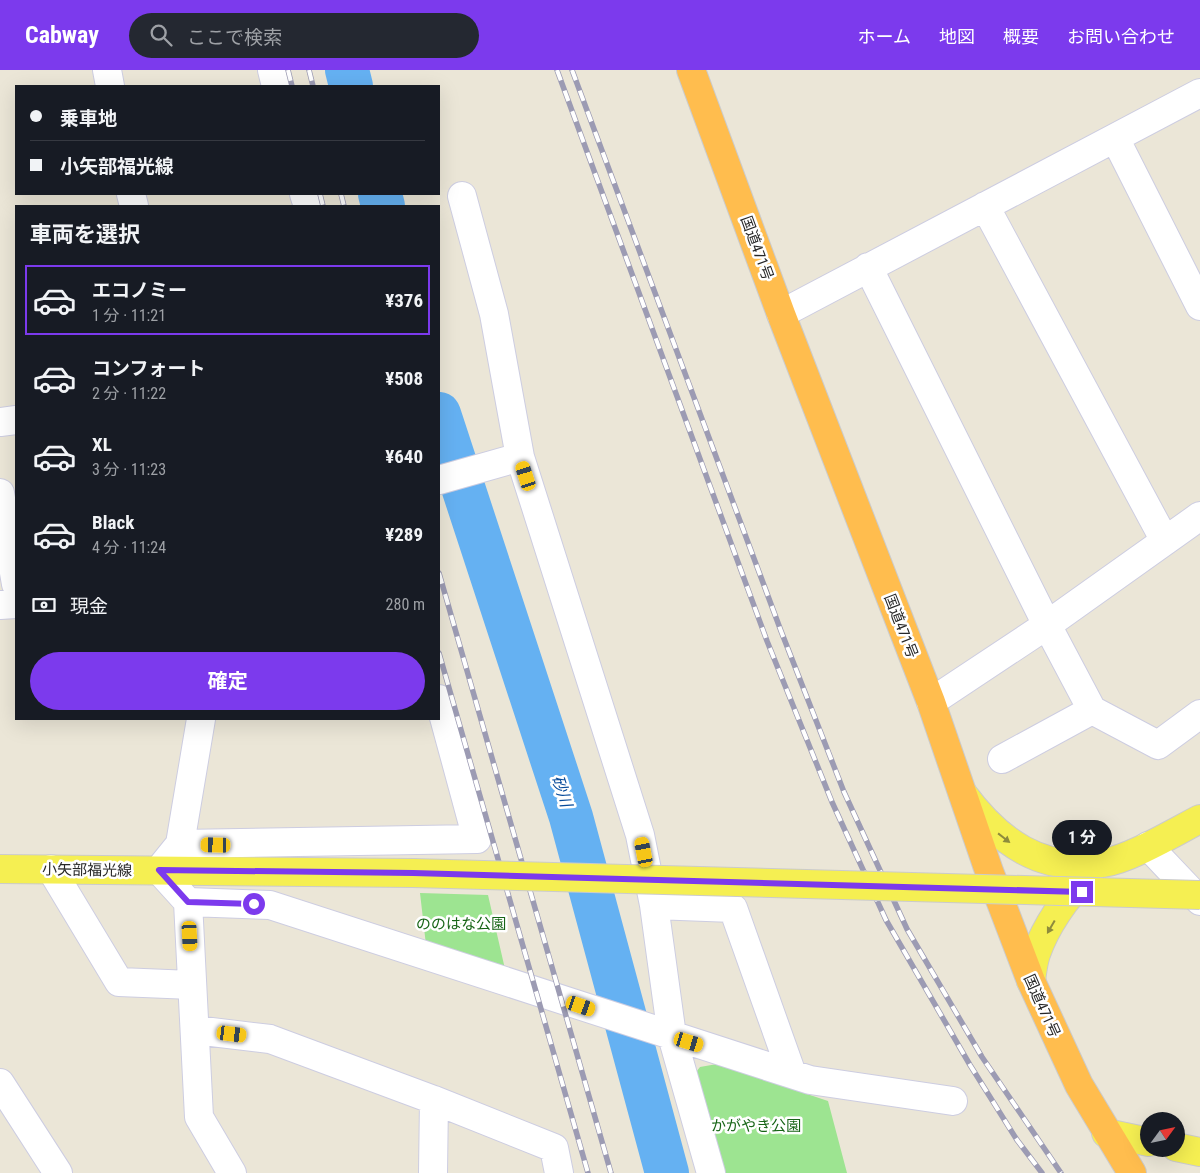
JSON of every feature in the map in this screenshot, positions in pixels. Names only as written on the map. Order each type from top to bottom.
[{"type":"highway","name":"国道471号","points":[[691,70],[781,314],[930,702],[959,789],[1030,981],[1079,1085],[1106,1133],[1132,1173]]},
{"type":"main road","points":[[959,789],[981,818],[1004,839],[1026,852],[1051,861],[1080,864],[1104,863]]},
{"type":"main road","points":[[1030,981],[1036,954],[1063,906],[1081,882],[1104,863],[1148,846],[1200,819]]},
{"type":"main road","name":"小矢部福光線","points":[[0,868],[413,873],[1200,895]]},
{"type":"main road","points":[[1106,1133],[1140,1140]]},
{"type":"main road","points":[[1185,1149],[1200,1152]]},
{"type":"street","points":[[107,70],[110,85]]},
{"type":"street","points":[[272,70],[276,85]]},
{"type":"street","points":[[781,314],[1200,93]]},
{"type":"street","points":[[1115,138],[1200,306]]},
{"type":"street","points":[[462,196],[494,314],[520,457],[640,835],[654,906],[672,1036],[711,1173]]},
{"type":"street","points":[[985,206],[1164,541]]},
{"type":"street","points":[[868,267],[1046,625],[1092,710],[1158,745],[1200,714]]},
{"type":"street","points":[[0,422],[15,420]]},
{"type":"street","points":[[440,480],[520,457]]},
{"type":"street","points":[[0,493],[15,578]]},
{"type":"street","points":[[930,702],[1046,625],[1200,516]]},
{"type":"street","points":[[0,605],[15,604]]},
{"type":"street","points":[[180,844],[477,839],[440,703]]},
{"type":"street","points":[[1002,759],[1092,710]]},
{"type":"street","points":[[201,720],[180,844],[159,870],[188,902],[199,1116],[232,1173]]},
{"type":"street","points":[[1148,846],[1200,901]]},
{"type":"street","points":[[51,869],[119,982],[192,986]]},
{"type":"street","points":[[188,902],[270,905],[810,1080],[954,1101]]},
{"type":"street","points":[[654,906],[733,908],[792,1074]]},
{"type":"street","points":[[195,1030],[270,1039],[434,1100],[554,1148],[559,1173]]},
{"type":"street","points":[[0,1083],[58,1173]]},
{"type":"street","points":[[433,1173],[434,1100]]},
{"type":"green space","name":"ののはな公園","points":[[420,893],[488,895],[505,969],[426,945]]},
{"type":"green space","name":"かがやき公園","points":[[717,1064],[828,1101],[847,1173],[722,1173],[693,1076],[700,1067]]},
{"type":"waterway","name":"砂川","points":[[347,70],[351,85]]},
{"type":"waterway","name":"砂川","points":[[380,195],[383,205]]},
{"type":"waterway","name":"砂川","points":[[440,417],[571,817],[667,1173]]},
{"type":"railway","points":[[288,70],[292,85]]},
{"type":"railway","points":[[309,70],[313,85]]},
{"type":"railway","points":[[557,70],[767,641],[832,802],[886,920],[970,1065],[1017,1140],[1042,1173]]},
{"type":"railway","points":[[572,70],[781,631],[844,792],[907,929],[982,1057],[1061,1173]]},
{"type":"railway","points":[[320,195],[323,205]]},
{"type":"railway","points":[[341,195],[344,205]]},
{"type":"railway","points":[[440,576],[611,1173]]},
{"type":"railway","points":[[440,656],[588,1173]]},
{"type":"route","points":[[254,904],[188,902],[159,870],[413,873],[1082,892]]}]
